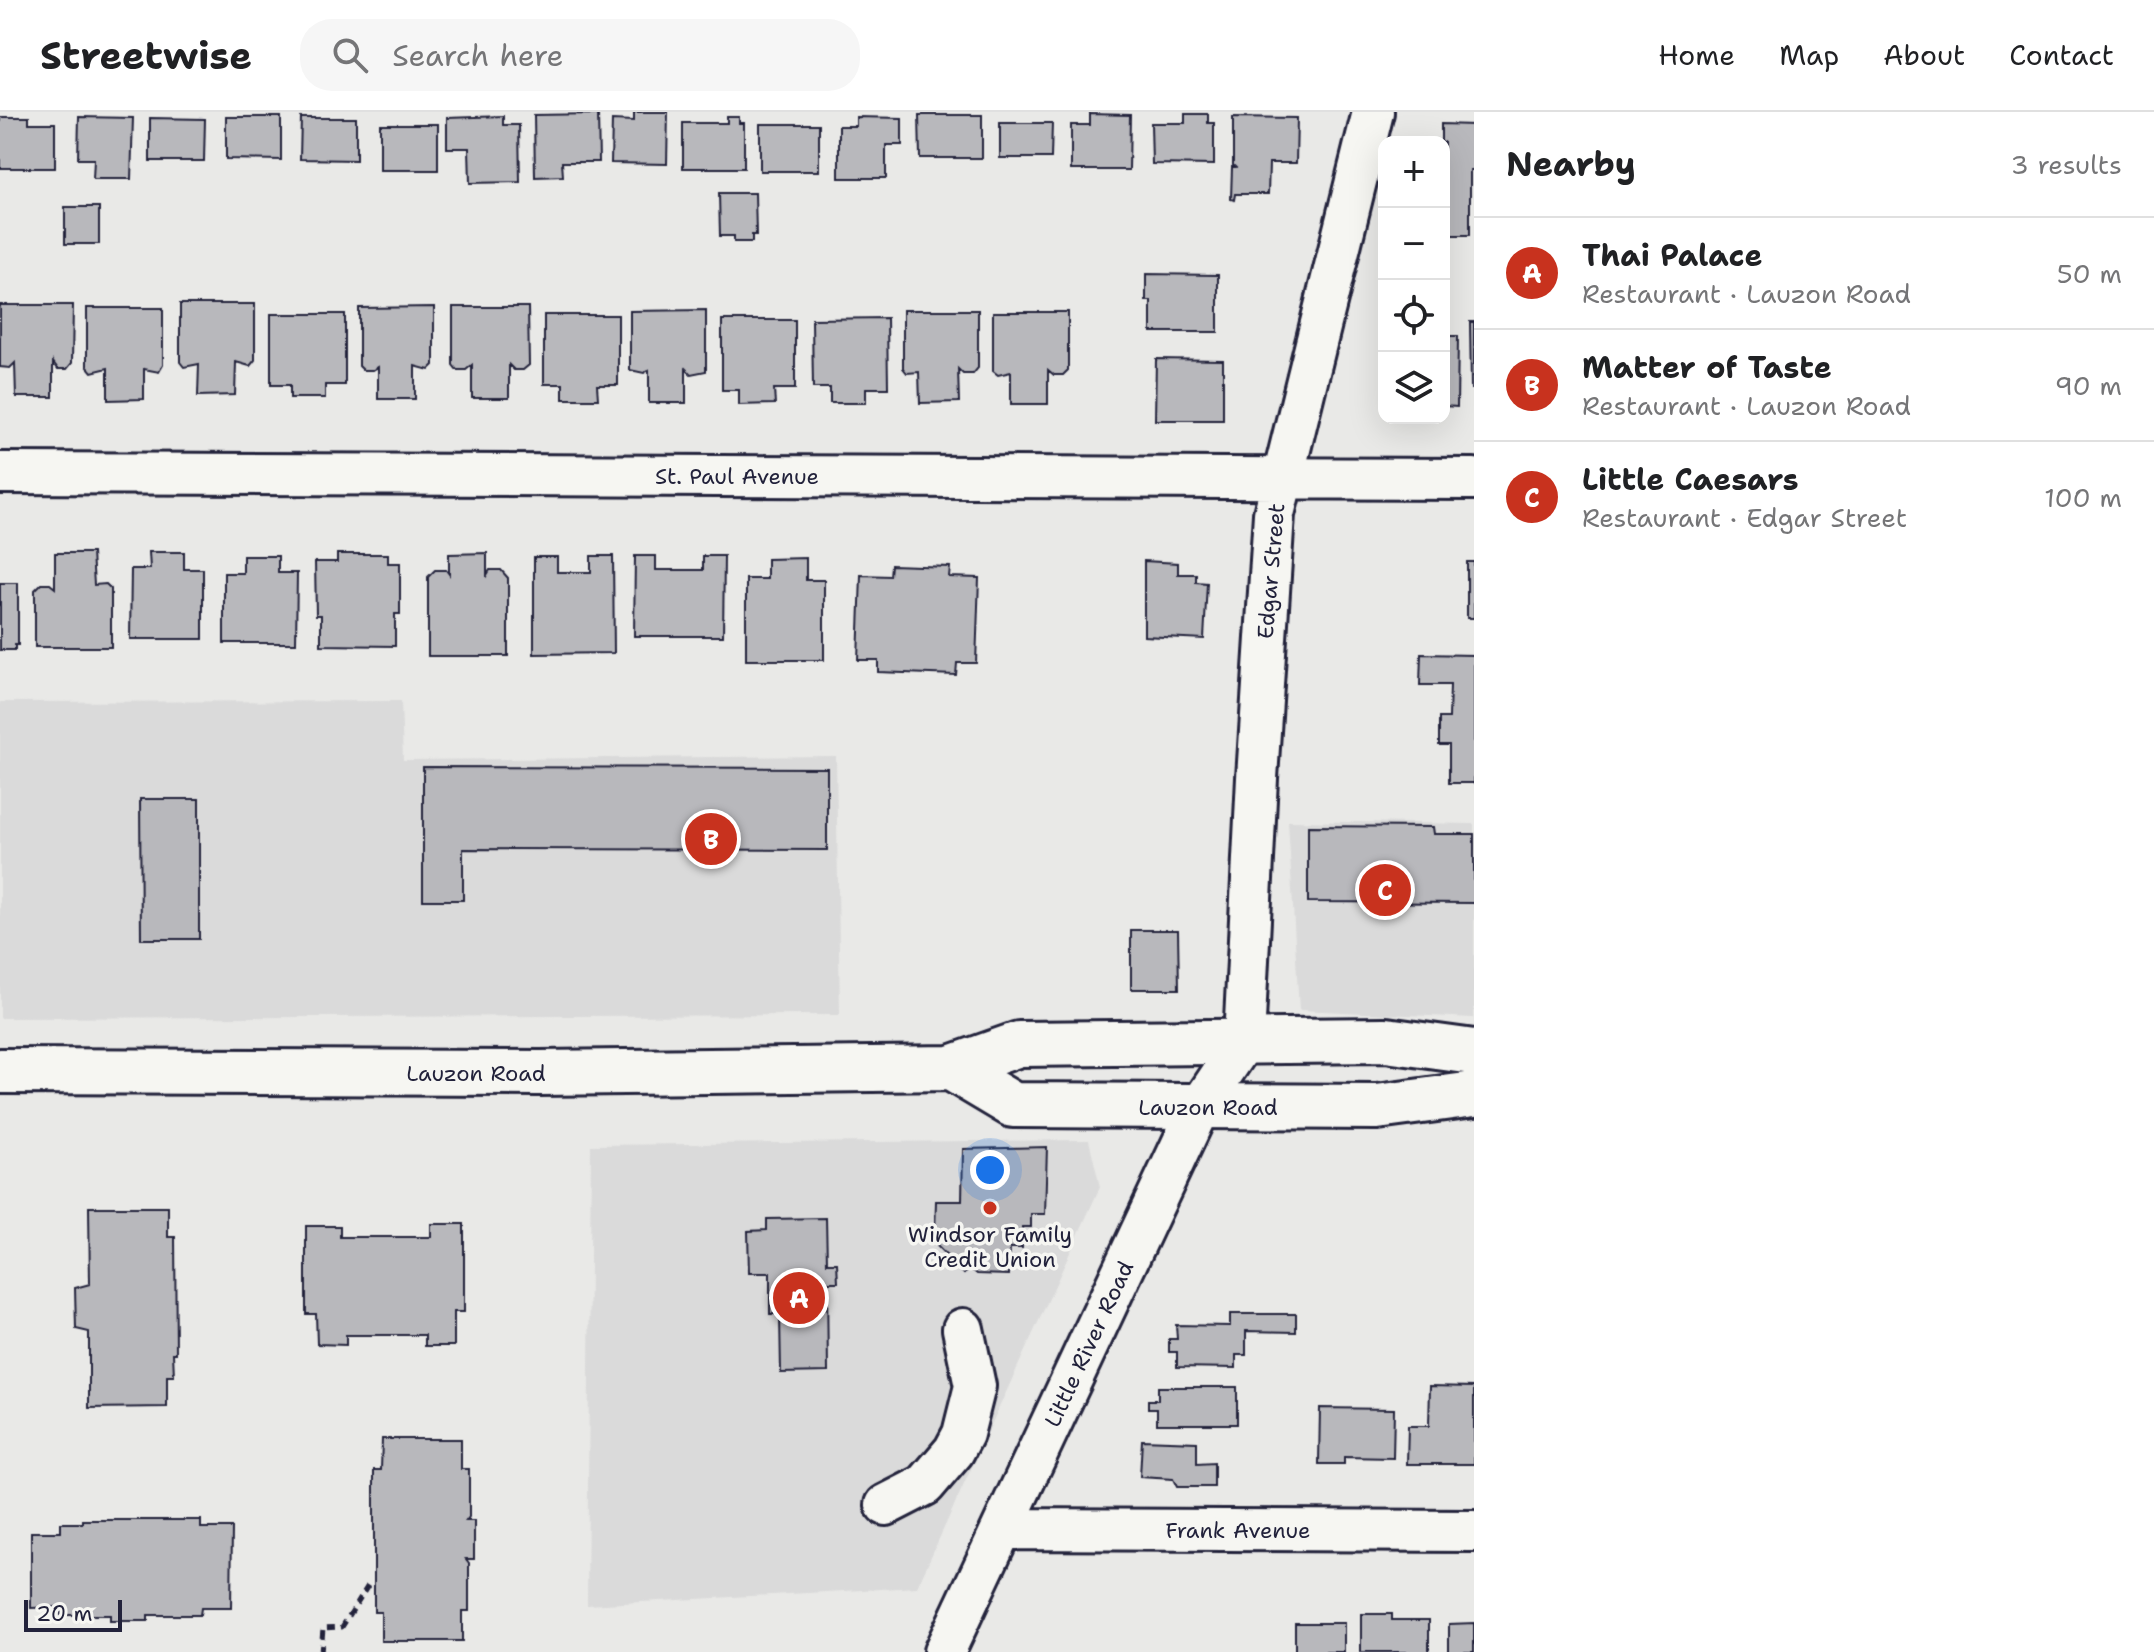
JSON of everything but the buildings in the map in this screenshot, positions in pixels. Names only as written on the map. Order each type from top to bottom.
[{"type":"main road","name":"Lauzon Road","points":[[0,1071],[540,1073],[951,1068],[1019,1044],[1244,1041],[1386,1040],[1474,1052]]},
{"type":"main road","name":"Lauzon Road","points":[[951,1068],[1013,1105],[1377,1107],[1474,1094]]},
{"type":"street","name":"Edgar Street","points":[[1244,1041],[1274,514],[1373,112]]},
{"type":"street","name":"St. Paul Avenue","points":[[0,473],[1474,479]]},
{"type":"street","name":"Little River Road","points":[[944,1652],[1199,1108],[1244,1041]]},
{"type":"street","points":[[886,1505],[925,1485],[954,1451],[963,1434],[975,1386],[963,1329]]},
{"type":"street","name":"Frank Avenue","points":[[1002,1529],[1474,1531]]},
{"type":"path","points":[[321,1652],[323,1628],[342,1627],[369,1584]]},
{"type":"shaded area","points":[[401,701],[403,760],[836,756],[840,1015],[0,1018],[0,702]]},
{"type":"shaded area","points":[[1288,821],[1474,824],[1474,1018],[1299,1010]]},
{"type":"shaded area","points":[[1089,1140],[1100,1187],[917,1587],[587,1605],[591,1145]]},
{"type":"place","name":"Matter of Taste","points":[[711,839]]},
{"type":"place","name":"Little Caesars","points":[[1385,890]]},
{"type":"place","name":"Windsor Family Credit Union","points":[[990,1208]]},
{"type":"place","name":"Thai Palace","points":[[799,1298]]}]
